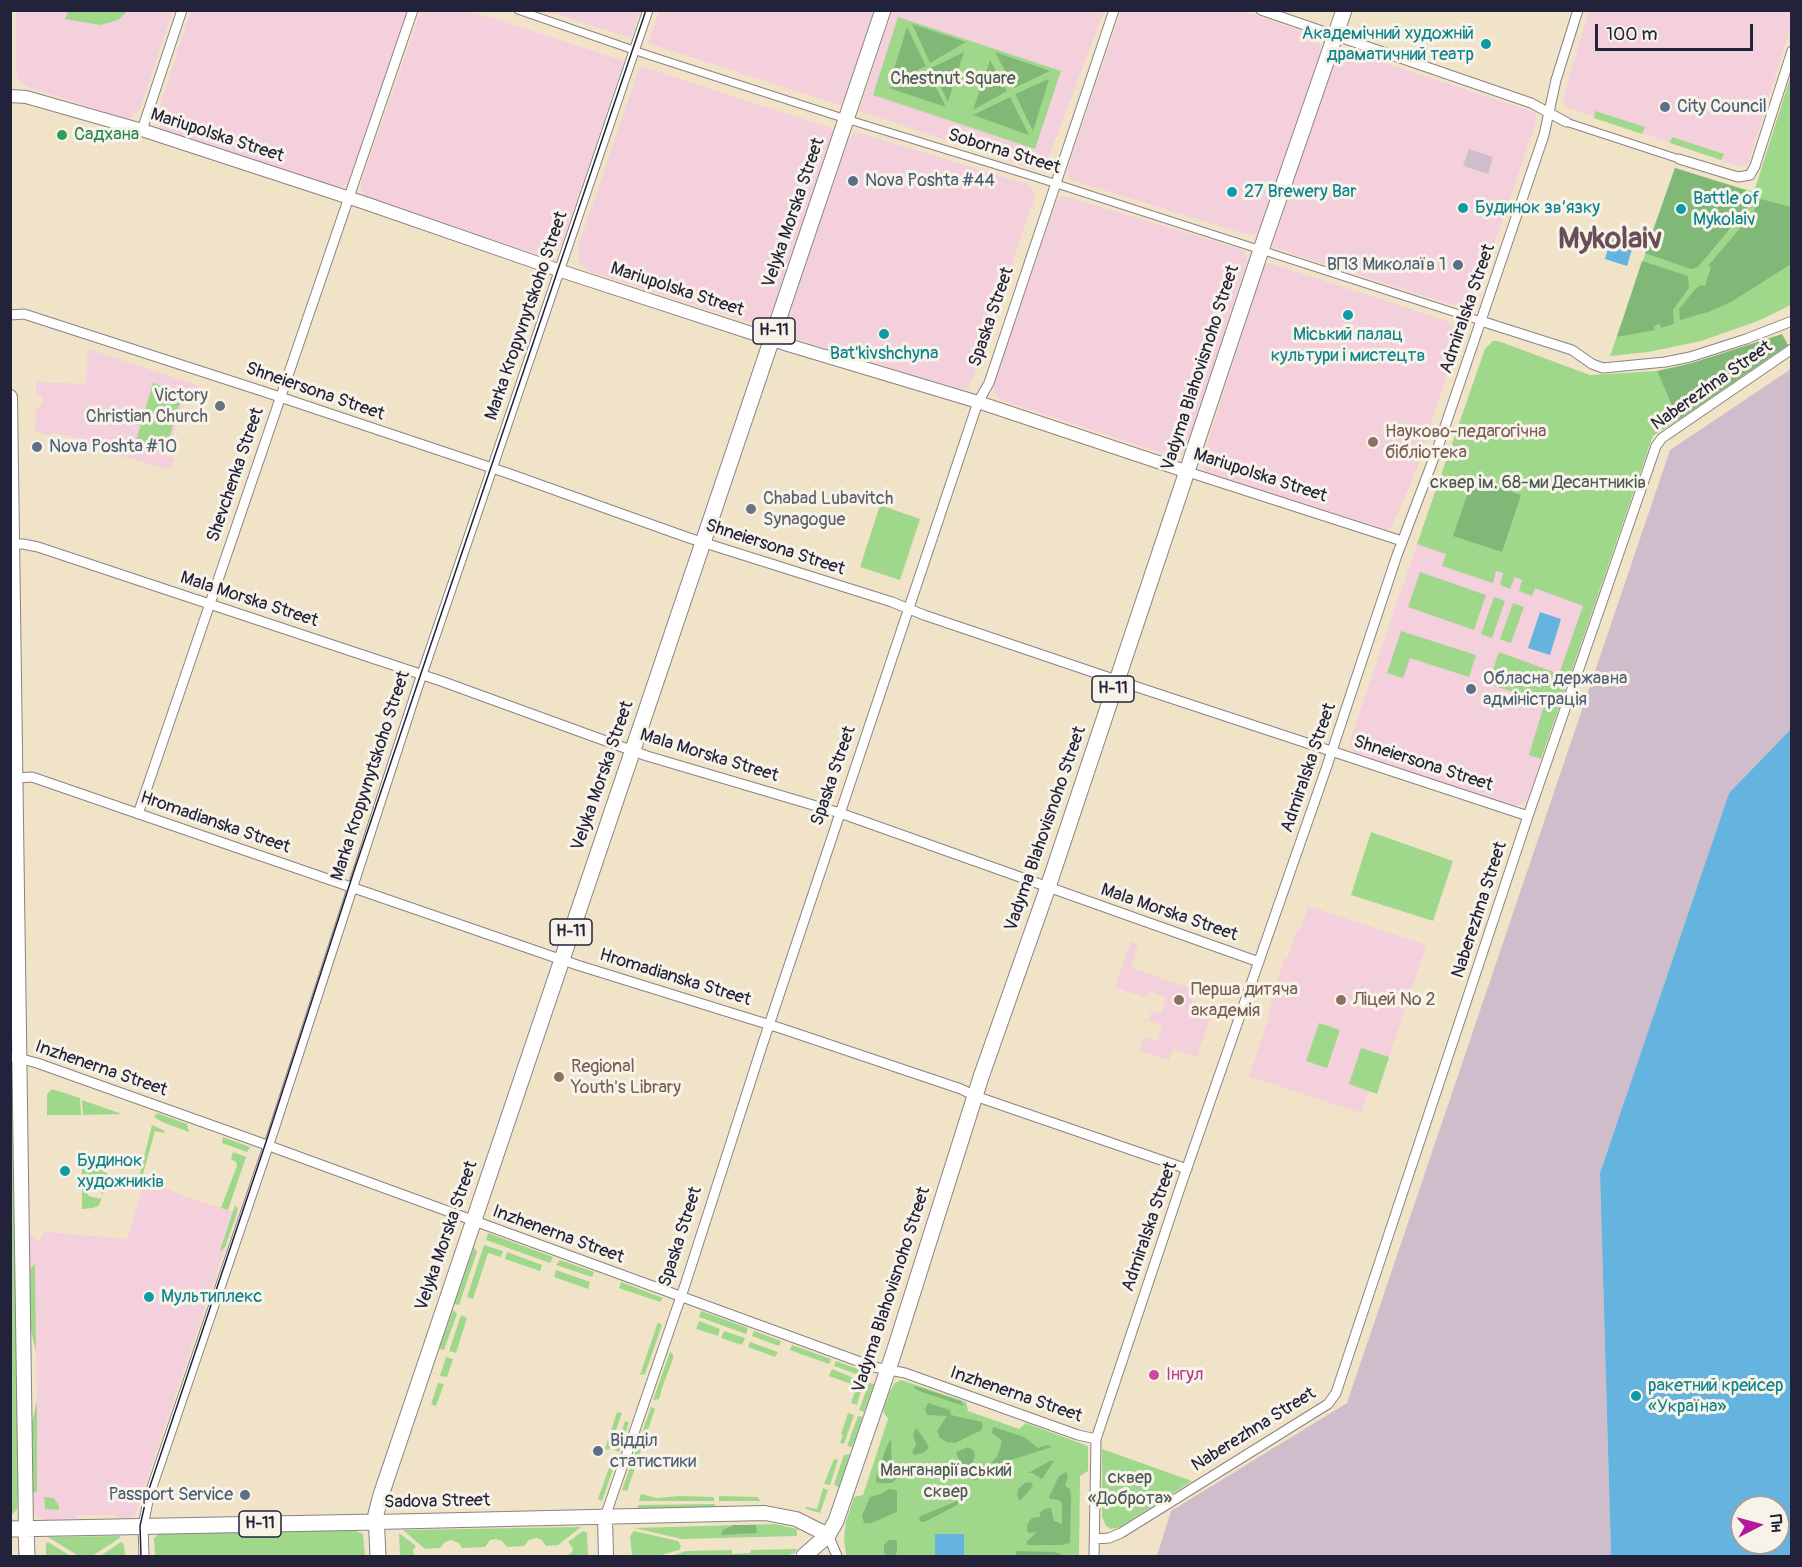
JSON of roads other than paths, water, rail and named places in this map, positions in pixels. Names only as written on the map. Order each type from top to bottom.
[{"type":"main road","name":"Velyka Morska Street","points":[[378,1557],[376,1514],[381,1495],[883,10]]},
{"type":"main road","name":"Vadyma Blahovisnoho Street","points":[[828,1535],[836,1521],[975,1096],[1344,10]]},
{"type":"main road","points":[[10,397],[16,778],[18,1529],[27,1557]]},
{"type":"main road","name":"Sadova Street","points":[[18,1529],[765,1513],[807,1523],[828,1535]]},
{"type":"main road","name":"Spaska Street","points":[[605,1517],[606,1557]]},
{"type":"main road","name":"Н-11","points":[[804,1557],[828,1535]]},
{"type":"street","points":[[142,130],[182,10]]},
{"type":"street","name":"Shevchenka Street","points":[[138,814],[413,10]]},
{"type":"street","name":"Soborna Street","points":[[518,10],[635,51],[1481,321]]},
{"type":"street","name":"Marka Kropyvnytskoho Street","points":[[144,1557],[143,1526],[149,1496],[268,1146],[351,886],[648,10]]},
{"type":"street","name":"Spaska Street","points":[[605,1517],[978,402],[989,382],[1114,10]]},
{"type":"street","points":[[1261,10],[1530,103],[1566,122],[1738,177],[1750,175],[1755,166],[1791,51]]},
{"type":"street","name":"Admiralska Street","points":[[1095,1539],[1096,1438],[1402,541],[1438,447],[1544,135],[1556,80],[1578,10]]},
{"type":"street","name":"Mariupolska Street","points":[[10,96],[26,97],[142,130],[771,340],[978,402],[1402,541]]},
{"type":"street","name":"Shneiersona Street","points":[[10,315],[24,314],[281,397],[703,542],[1528,816]]},
{"type":"street","points":[[1481,321],[1572,350],[1592,364],[1603,368],[1690,357],[1746,339],[1791,321]]},
{"type":"street","name":"Naberezhna Street","points":[[1095,1539],[1109,1538],[1121,1533],[1328,1404],[1336,1393],[1528,816],[1656,446],[1662,438],[1791,350]]},
{"type":"street","name":"Mala Morska Street","points":[[11,544],[38,547],[422,675],[632,750],[840,813],[1259,962]]},
{"type":"street","name":"Hromadianska Street","points":[[16,778],[32,777],[561,960],[770,1025],[961,1089],[975,1096],[1187,1169]]},
{"type":"street","name":"Inzhenerna Street","points":[[15,1057],[268,1146],[874,1367],[905,1373],[1078,1435],[1096,1438]]},
{"type":"street","points":[[828,1535],[837,1557]]},
{"type":"street","points":[[1094,1557],[1095,1539]]},
{"type":"water","points":[[1573,230],[1601,239],[1598,248],[1570,239]]},
{"type":"water","points":[[1612,236],[1634,243],[1627,266],[1605,259]]},
{"type":"water","points":[[1540,612],[1561,619],[1550,655],[1528,648]]},
{"type":"water","points":[[1791,729],[1791,1556],[1611,1556],[1600,1173],[1729,793]]},
{"type":"water","points":[[935,1534],[964,1534],[964,1556],[935,1556]]},
{"type":"tram line","points":[[141,1556],[140,1526],[147,1495],[355,868],[646,10]]},
{"type":"place","name":"Академічний художній драматичний театр","points":[[1486,44]]},
{"type":"place","name":"City Council","points":[[1665,107]]},
{"type":"place","name":"Садхана","points":[[62,135]]},
{"type":"place","name":"Nova Poshta #44","points":[[853,181]]},
{"type":"place","name":"27 Brewery Bar","points":[[1232,192]]},
{"type":"place","name":"Будинок зв’язку","points":[[1463,208]]},
{"type":"place","name":"Battle of Mykolaiv","points":[[1681,209]]},
{"type":"place","name":"ВПЗ Миколаїв 1","points":[[1458,265]]},
{"type":"place","name":"Міський палац культури і мистецтв","points":[[1348,315]]},
{"type":"place","name":"Bat'kivshchyna","points":[[884,334]]},
{"type":"place","name":"Victory Christian Church","points":[[220,406]]},
{"type":"place","name":"Науково-педагогічна бібліотека","points":[[1373,442]]},
{"type":"place","name":"Nova Poshta #10","points":[[37,447]]},
{"type":"place","name":"Chabad Lubavitch Synagogue","points":[[751,509]]},
{"type":"place","name":"Обласна державна адміністрація","points":[[1471,689]]},
{"type":"place","name":"Перша дитяча академія","points":[[1179,1000]]},
{"type":"place","name":"Ліцей № 2","points":[[1341,1000]]},
{"type":"place","name":"Regional Youth's Library","points":[[559,1077]]},
{"type":"place","name":"Будинок художників","points":[[65,1171]]},
{"type":"place","name":"Мультиплекс","points":[[149,1297]]},
{"type":"place","name":"Інгул","points":[[1154,1375]]},
{"type":"place","name":"ракетний крейсер «Україна»","points":[[1636,1396]]},
{"type":"place","name":"Відділ статистики","points":[[598,1451]]},
{"type":"place","name":"Passport Service","points":[[245,1495]]},
{"type":"district","name":"Mykolaiv","points":[[1610,240]]},
{"type":"park label","name":"Chestnut Square","points":[[953,79]]},
{"type":"park label","name":"сквер ім. 68-ми Десантників","points":[[1538,483]]},
{"type":"park label","name":"Манганаріївський сквер","points":[[946,1481]]},
{"type":"park label","name":"сквер «Доброта»","points":[[1130,1488]]}]
